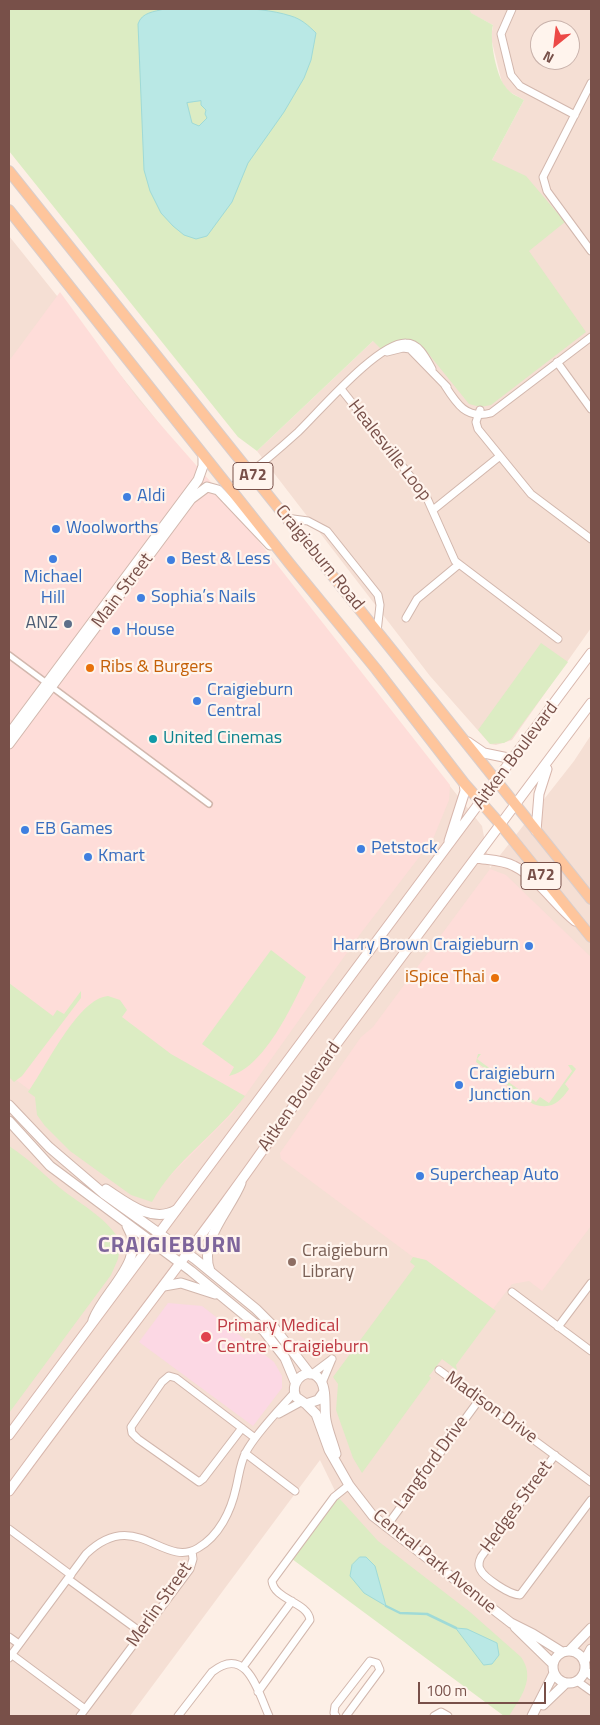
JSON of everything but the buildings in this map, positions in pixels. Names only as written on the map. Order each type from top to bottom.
[{"type":"main road","name":"Craigieburn Road","points":[[9,171],[591,899]]},
{"type":"main road","name":"Craigieburn Road","points":[[9,210],[230,489],[376,669],[464,783],[501,825],[591,937]]},
{"type":"street","points":[[512,9],[501,34],[513,79],[520,86],[575,115]]},
{"type":"street","points":[[591,83],[544,174],[543,180],[547,191],[591,252]]},
{"type":"street","points":[[479,414],[502,403],[591,337]]},
{"type":"street","points":[[230,489],[300,430],[364,365],[383,353],[403,348],[410,349],[432,369],[467,407],[479,414]]},
{"type":"street","points":[[557,362],[591,409]]},
{"type":"street","name":"Healesville Loop","points":[[341,389],[426,496],[449,551],[458,565],[558,639]]},
{"type":"street","points":[[479,414],[482,433],[531,494],[591,539]]},
{"type":"street","name":"Main Street","points":[[9,744],[49,685],[198,480],[203,466],[203,455]]},
{"type":"street","points":[[433,510],[500,456]]},
{"type":"street","name":"Main Street","points":[[9,734],[49,685],[191,499],[205,487],[214,487],[218,490],[290,564]]},
{"type":"street","points":[[286,518],[317,524],[332,538],[378,595],[380,605],[377,632]]},
{"type":"street","points":[[406,618],[417,599],[458,565]]},
{"type":"street","name":"Aitken Boulevard","points":[[9,1435],[591,653]]},
{"type":"street","points":[[9,655],[209,804]]},
{"type":"street","name":"Aitken Boulevard","points":[[9,1492],[65,1414],[164,1286],[243,1178],[323,1062],[591,703]]},
{"type":"street","points":[[462,737],[484,753],[513,759]]},
{"type":"street","points":[[536,830],[539,794],[549,761]]},
{"type":"street","points":[[448,846],[465,791],[464,783]]},
{"type":"street","points":[[476,858],[513,865],[526,874],[561,910],[581,926]]},
{"type":"street","points":[[9,1105],[50,1147],[156,1238],[180,1263],[223,1296],[269,1337],[285,1358],[295,1382],[294,1393],[274,1418]]},
{"type":"street","points":[[9,1121],[50,1166],[125,1223],[187,1253],[210,1271],[273,1326],[323,1388]]},
{"type":"street","points":[[75,1168],[142,1211],[164,1216],[176,1210]]},
{"type":"street","points":[[210,1271],[207,1254],[214,1234],[237,1194],[243,1178]]},
{"type":"street","points":[[91,1324],[98,1307],[125,1270],[131,1257],[134,1240],[125,1223]]},
{"type":"street","points":[[164,1286],[181,1283],[223,1296]]},
{"type":"street","points":[[558,1327],[591,1283]]},
{"type":"street","points":[[512,1292],[591,1352]]},
{"type":"street","points":[[274,1418],[303,1403],[318,1400],[332,1359],[311,1374],[301,1376],[295,1382]]},
{"type":"street","name":"Madison Drive","points":[[439,1370],[591,1482]]},
{"type":"street","points":[[242,1428],[203,1479],[197,1482],[134,1436],[131,1427],[162,1382],[169,1376],[176,1378],[242,1428],[255,1438]]},
{"type":"street","name":"Central Park Avenue","points":[[323,1388],[326,1423],[343,1473]]},
{"type":"street","points":[[294,1393],[303,1403]]},
{"type":"street","name":"Langford Drive","points":[[386,1527],[479,1400]]},
{"type":"street","name":"Central Park Avenue","points":[[303,1403],[316,1414],[326,1443],[349,1485],[373,1516],[511,1623],[566,1651]]},
{"type":"street","name":"Merlin Street","points":[[80,1716],[190,1569],[193,1559],[192,1551],[210,1539],[225,1518],[232,1503],[245,1454],[255,1438],[274,1418]]},
{"type":"street","points":[[245,1454],[295,1491]]},
{"type":"street","name":"Hedges Street","points":[[555,1455],[481,1557],[478,1564],[480,1571],[507,1592],[520,1595],[591,1500]]},
{"type":"street","points":[[258,1692],[310,1620],[308,1613],[273,1586],[274,1578],[334,1497],[349,1485]]},
{"type":"street","points":[[9,1529],[142,1633]]},
{"type":"street","points":[[85,1709],[10,1656],[92,1548],[116,1536],[145,1538],[168,1550],[177,1552],[192,1551]]},
{"type":"street","points":[[244,1667],[292,1601]]},
{"type":"street","name":"Central Park Avenue","points":[[511,1623],[553,1669]]},
{"type":"street","points":[[532,1716],[553,1669],[566,1651],[591,1628]]},
{"type":"street","points":[[9,1637],[19,1644]]},
{"type":"street","points":[[532,1716],[566,1683],[577,1681],[587,1669],[591,1649]]},
{"type":"street","points":[[566,1651],[579,1654],[587,1669]]},
{"type":"street","points":[[336,1716],[334,1706],[363,1668],[370,1661],[376,1663],[380,1670],[346,1716]]},
{"type":"street","points":[[178,1716],[206,1679],[219,1666],[232,1662],[244,1667],[250,1674],[269,1716]]},
{"type":"street","points":[[553,1669],[566,1683]]},
{"type":"street","points":[[577,1681],[591,1691]]},
{"type":"street","points":[[434,1716],[441,1712],[448,1716]]},
{"type":"shaded area","points":[[469,9],[591,9],[591,628],[512,740],[496,745],[490,744],[430,676],[257,451],[373,341],[492,160],[524,100],[508,91],[502,83],[491,38],[493,25],[470,13]]},
{"type":"shaded area","points":[[9,236],[482,826],[490,868],[574,761],[591,735],[591,1716],[504,1716],[338,1497],[320,1460],[130,1716],[9,1716]]},
{"type":"shaded area","name":"Craigieburn Central","points":[[60,292],[138,399],[224,497],[450,785],[449,800],[433,839],[361,933],[232,1114],[161,1185],[9,1075],[9,361]]},
{"type":"shaded area","name":"Craigieburn Junction","points":[[490,869],[506,875],[591,957],[591,1226],[542,1291],[529,1281],[512,1284],[493,1309],[426,1260],[413,1257],[281,1159],[280,1153],[361,1037],[373,1027]]},
{"type":"shaded area","points":[[168,1303],[202,1306],[274,1362],[282,1376],[282,1388],[253,1426],[139,1342]]},
{"type":"green space","points":[[9,9],[469,9],[471,13],[493,25],[493,47],[499,74],[509,91],[524,100],[492,160],[526,176],[565,222],[529,251],[586,332],[491,405],[480,407],[469,404],[427,352],[415,342],[405,339],[381,349],[373,341],[257,451],[238,437],[9,151]]},
{"type":"green space","points":[[541,643],[568,662],[511,739],[504,743],[490,744],[478,730]]},
{"type":"green space","points":[[271,950],[306,977],[285,1019],[265,1049],[242,1071],[229,1076],[234,1067],[202,1044]]},
{"type":"green space","points":[[9,983],[53,1016],[57,1010],[64,1014],[81,991],[81,998],[22,1076],[14,1082],[9,1077]]},
{"type":"green space","points":[[108,996],[120,1000],[127,1010],[122,1017],[171,1054],[245,1096],[222,1123],[172,1173],[152,1202],[131,1195],[70,1151],[45,1126],[37,1115],[35,1097],[28,1092],[74,1021],[97,1000]]},
{"type":"green space","points":[[478,1054],[481,1054],[477,1059],[536,1102],[540,1097],[549,1103],[572,1071],[568,1065],[572,1065],[576,1069],[565,1084],[569,1089],[562,1098],[550,1106],[539,1106],[533,1104],[476,1062]]},
{"type":"green space","points":[[9,1146],[60,1188],[101,1218],[121,1242],[118,1259],[111,1275],[9,1413]]},
{"type":"green space","points":[[413,1257],[426,1260],[496,1311],[456,1365],[457,1370],[442,1359],[429,1376],[431,1378],[362,1473],[353,1458],[336,1410],[338,1384],[333,1377],[415,1266],[410,1262]]},
{"type":"green space","points":[[338,1497],[378,1541],[470,1612],[521,1657],[527,1672],[527,1680],[522,1695],[509,1716],[504,1716],[292,1559]]},
{"type":"water","points":[[228,8],[276,12],[295,17],[316,33],[311,60],[304,78],[284,112],[248,163],[232,202],[207,236],[196,239],[184,235],[161,213],[150,191],[144,170],[138,24],[145,15],[164,9]],"holes":[[[201,101],[201,105],[206,110],[207,118],[199,126],[192,123],[187,103]]]},
{"type":"water","points":[[360,1557],[366,1557],[375,1566],[386,1606],[364,1593],[350,1576],[352,1565]]},
{"type":"water","points":[[456,1628],[467,1629],[497,1643],[499,1655],[492,1664],[484,1665]]},
{"type":"waterway","points":[[386,1606],[400,1613],[427,1614],[456,1628]]},
{"type":"place","name":"Aldi","points":[[127,497]]},
{"type":"place","name":"Woolworths","points":[[56,529]]},
{"type":"place","name":"Michael Hill","points":[[53,559]]},
{"type":"place","name":"Best & Less","points":[[171,560]]},
{"type":"place","name":"Sophia’s Nails","points":[[141,598]]},
{"type":"place","name":"ANZ","points":[[68,624]]},
{"type":"place","name":"House","points":[[116,631]]},
{"type":"place","name":"Ribs & Burgers","points":[[90,668]]},
{"type":"place","name":"Craigieburn Central","points":[[197,701]]},
{"type":"place","name":"United Cinemas","points":[[153,739]]},
{"type":"place","name":"EB Games","points":[[25,830]]},
{"type":"place","name":"Petstock","points":[[361,849]]},
{"type":"place","name":"Kmart","points":[[88,857]]},
{"type":"place","name":"Harry Brown Craigieburn","points":[[529,946]]},
{"type":"place","name":"iSpice Thai","points":[[495,978]]},
{"type":"place","name":"Craigieburn Junction","points":[[459,1085]]},
{"type":"place","name":"Supercheap Auto","points":[[420,1176]]},
{"type":"place","name":"Craigieburn Library","points":[[292,1262]]},
{"type":"place","name":"Primary Medical Centre - Craigieburn","points":[[206,1337]]},
{"type":"district","name":"CRAIGIEBURN","points":[[170,1247]]}]
